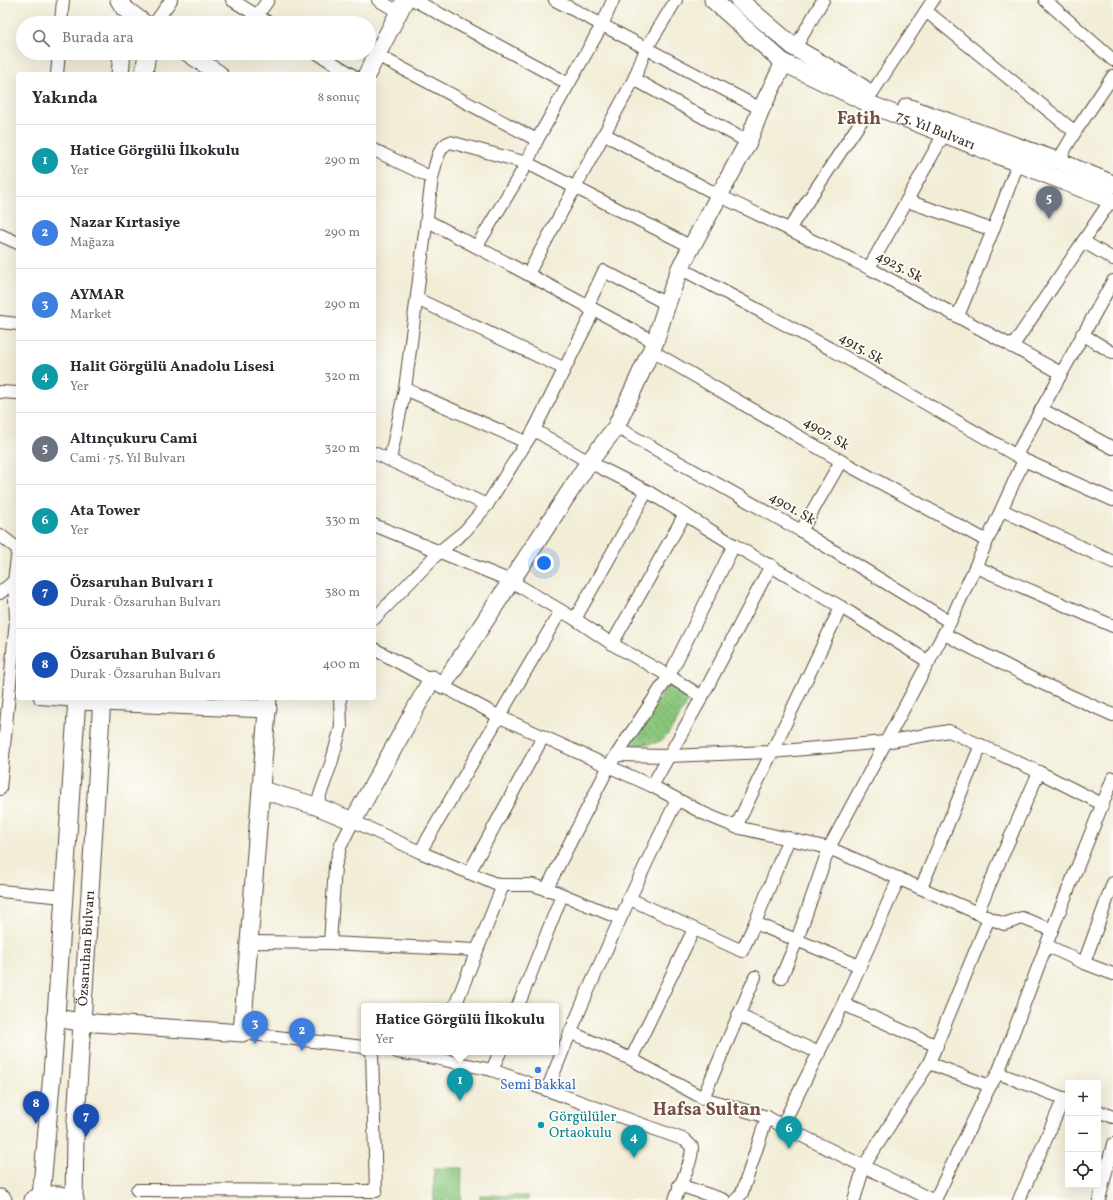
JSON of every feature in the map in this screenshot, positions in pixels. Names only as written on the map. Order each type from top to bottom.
[{"type":"main road","points":[[38,1198],[52,1195],[74,1200]]},
{"type":"street","points":[[62,16],[63,0]]},
{"type":"street","points":[[159,16],[171,0]]},
{"type":"street","points":[[232,0],[258,16],[268,0]]},
{"type":"street","points":[[378,0],[402,6],[377,55],[537,140]]},
{"type":"street","points":[[414,0],[569,84]]},
{"type":"street","points":[[555,0],[761,109]]},
{"type":"street","points":[[476,246],[527,163],[537,140],[602,25],[613,0]]},
{"type":"street","points":[[528,274],[634,80],[646,49],[676,0]]},
{"type":"street","name":"75. Yıl Bulvarı","points":[[713,0],[784,63],[872,99],[944,134],[1018,163],[1112,195]]},
{"type":"street","name":"75. Yıl Bulvarı","points":[[739,0],[795,48],[843,78],[872,99],[1058,161],[1112,195]]},
{"type":"street","points":[[795,48],[823,0]]},
{"type":"street","points":[[789,229],[933,0]]},
{"type":"street","points":[[1045,0],[1113,60]]},
{"type":"street","points":[[122,10],[132,16]]},
{"type":"street","points":[[926,11],[1075,132]]},
{"type":"street","points":[[57,72],[58,60]]},
{"type":"street","points":[[120,72],[121,60]]},
{"type":"street","points":[[144,72],[146,60]]},
{"type":"street","points":[[198,60],[216,72]]},
{"type":"street","points":[[328,60],[348,72]]},
{"type":"street","points":[[368,72],[374,60]]},
{"type":"street","points":[[330,943],[335,867],[341,845],[353,820],[437,682],[511,581],[589,462],[616,427],[654,346],[680,268],[718,195],[748,142],[761,109],[784,63]]},
{"type":"street","points":[[1058,161],[1075,132],[1113,76]]},
{"type":"street","points":[[634,80],[748,142]]},
{"type":"street","name":"4925. Sk","points":[[604,134],[718,195],[869,268],[1061,373]]},
{"type":"street","points":[[869,268],[944,134]]},
{"type":"street","points":[[390,460],[405,389],[428,221],[432,178],[439,151],[445,144],[450,142],[527,163],[692,247]]},
{"type":"street","points":[[376,151],[432,178]]},
{"type":"street","points":[[958,316],[1018,163]]},
{"type":"street","points":[[1012,347],[1084,242],[1112,195]]},
{"type":"street","points":[[907,202],[993,230]]},
{"type":"street","name":"4907. Sk","points":[[428,221],[590,308],[842,461],[987,541]]},
{"type":"street","points":[[0,235],[16,242]]},
{"type":"street","points":[[1084,242],[1113,259]]},
{"type":"street","name":"4915. Sk","points":[[680,268],[829,348],[1020,457],[1113,500]]},
{"type":"street","points":[[376,617],[439,552],[465,531],[487,505],[534,430],[564,368],[604,271],[667,304]]},
{"type":"street","points":[[781,978],[797,940],[829,848],[950,622],[1002,510],[1020,457],[1040,409],[1113,281]]},
{"type":"street","points":[[417,299],[564,368]]},
{"type":"street","points":[[0,322],[16,324]]},
{"type":"street","points":[[1082,334],[1113,353]]},
{"type":"street","points":[[405,389],[526,442]]},
{"type":"street","points":[[0,392],[16,393]]},
{"type":"street","points":[[1040,409],[1113,448]]},
{"type":"street","name":"4901. Sk","points":[[616,427],[801,531],[950,622]]},
{"type":"street","points":[[534,430],[589,462],[647,491],[734,545],[771,565],[841,607],[929,662]]},
{"type":"street","points":[[376,454],[487,505]]},
{"type":"street","points":[[801,531],[842,461]]},
{"type":"street","points":[[575,619],[647,491]]},
{"type":"street","points":[[1002,510],[1113,562]]},
{"type":"street","points":[[612,644],[685,514]]},
{"type":"street","points":[[376,526],[511,581],[560,612],[575,619],[612,644],[669,676],[702,697]]},
{"type":"street","points":[[0,535],[16,548]]},
{"type":"street","points":[[546,890],[609,766],[669,676],[734,545]]},
{"type":"street","points":[[652,786],[702,697],[771,565]]},
{"type":"street","points":[[16,566],[14,581],[16,607]]},
{"type":"street","points":[[976,567],[1113,626]]},
{"type":"street","points":[[0,593],[14,581]]},
{"type":"street","points":[[736,828],[841,607]]},
{"type":"street","points":[[420,852],[560,612]]},
{"type":"street","points":[[944,634],[1038,681],[1113,714]]},
{"type":"street","points":[[0,789],[14,696],[16,645]]},
{"type":"street","points":[[376,650],[500,717],[652,786],[676,800],[736,828],[789,838],[829,848],[1004,924],[1022,918],[1052,930]]},
{"type":"street","points":[[77,700],[268,703],[242,1033]]},
{"type":"street","name":"Özsaruhan Bulvarı","points":[[38,1198],[55,1018],[77,700]]},
{"type":"street","name":"Özsaruhan Bulvarı","points":[[74,1200],[73,1179],[81,1022],[102,700]]},
{"type":"street","points":[[316,806],[331,764],[341,727],[340,700]]},
{"type":"street","points":[[617,755],[668,756],[771,752],[885,742],[949,731],[1039,772],[1102,804]]},
{"type":"street","points":[[470,873],[543,737]]},
{"type":"street","points":[[921,888],[982,745]]},
{"type":"street","points":[[977,913],[1039,772]]},
{"type":"street","points":[[570,1032],[631,1059],[703,1098],[767,1117],[782,1126],[933,1200],[998,1073],[1046,945],[1113,778]]},
{"type":"street","points":[[262,790],[316,806],[353,820],[420,852],[498,885],[532,885],[562,895],[619,918]]},
{"type":"street","points":[[548,1090],[570,1032],[619,918],[676,800]]},
{"type":"street","points":[[628,898],[742,951],[755,924],[789,838]]},
{"type":"street","points":[[782,1126],[843,1004],[899,878]]},
{"type":"street","points":[[1084,963],[1113,883]]},
{"type":"street","points":[[456,1003],[503,885]]},
{"type":"street","points":[[0,891],[64,897]]},
{"type":"street","points":[[519,1003],[562,895]]},
{"type":"street","points":[[854,1200],[864,1166],[929,1063],[989,918]]},
{"type":"street","points":[[755,924],[860,966]]},
{"type":"street","points":[[631,1059],[694,929]]},
{"type":"street","points":[[250,942],[330,943],[476,950]]},
{"type":"street","points":[[1046,945],[1084,963],[1113,974]]},
{"type":"street","points":[[703,1098],[755,977]]},
{"type":"street","points":[[843,1004],[937,1046]]},
{"type":"street","points":[[738,1015],[819,1053]]},
{"type":"street","points":[[55,1018],[81,1022],[242,1033],[361,1047]]},
{"type":"street","points":[[137,1190],[376,1191],[372,1055]]},
{"type":"street","points":[[436,1055],[492,1070],[685,1140],[692,1147],[692,1158],[679,1186],[675,1200]]},
{"type":"street","points":[[492,1070],[499,1055]]},
{"type":"street","points":[[929,1063],[990,1086]]},
{"type":"street","points":[[998,1073],[1065,1099]]},
{"type":"street","points":[[1019,1200],[1065,1101]]},
{"type":"street","points":[[1101,1112],[1113,1117]]},
{"type":"street","points":[[736,1200],[742,1193],[767,1117]]},
{"type":"street","points":[[1099,1200],[1113,1144]]},
{"type":"street","points":[[679,1186],[724,1200]]},
{"type":"green space","points":[[668,685],[690,696],[676,723],[661,741],[649,744],[629,744]]},
{"type":"green space","points":[[434,1168],[462,1168],[461,1200],[434,1200]]},
{"type":"green space","points":[[480,1195],[528,1196],[528,1200],[480,1200]]},
{"type":"place","name":"Altınçukuru Cami","points":[[1049,219]]},
{"type":"place","name":"AYMAR","points":[[255,1044]]},
{"type":"place","name":"Nazar Kırtasiye","points":[[302,1051]]},
{"type":"place","name":"Semi Bakkal","points":[[538,1070]]},
{"type":"place","name":"Hatice Görgülü İlkokulu","points":[[460,1101]]},
{"type":"place","name":"Özsaruhan Bulvarı 6","points":[[36,1124]]},
{"type":"place","name":"Görgülüler Ortaokulu","points":[[541,1125]]},
{"type":"place","name":"Özsaruhan Bulvarı 1","points":[[86,1137]]},
{"type":"place","name":"Ata Tower","points":[[789,1149]]},
{"type":"place","name":"Halit Görgülü Anadolu Lisesi","points":[[634,1158]]},
{"type":"district","name":"Fatih","points":[[859,119]]},
{"type":"district","name":"Hafsa Sultan","points":[[707,1110]]}]
